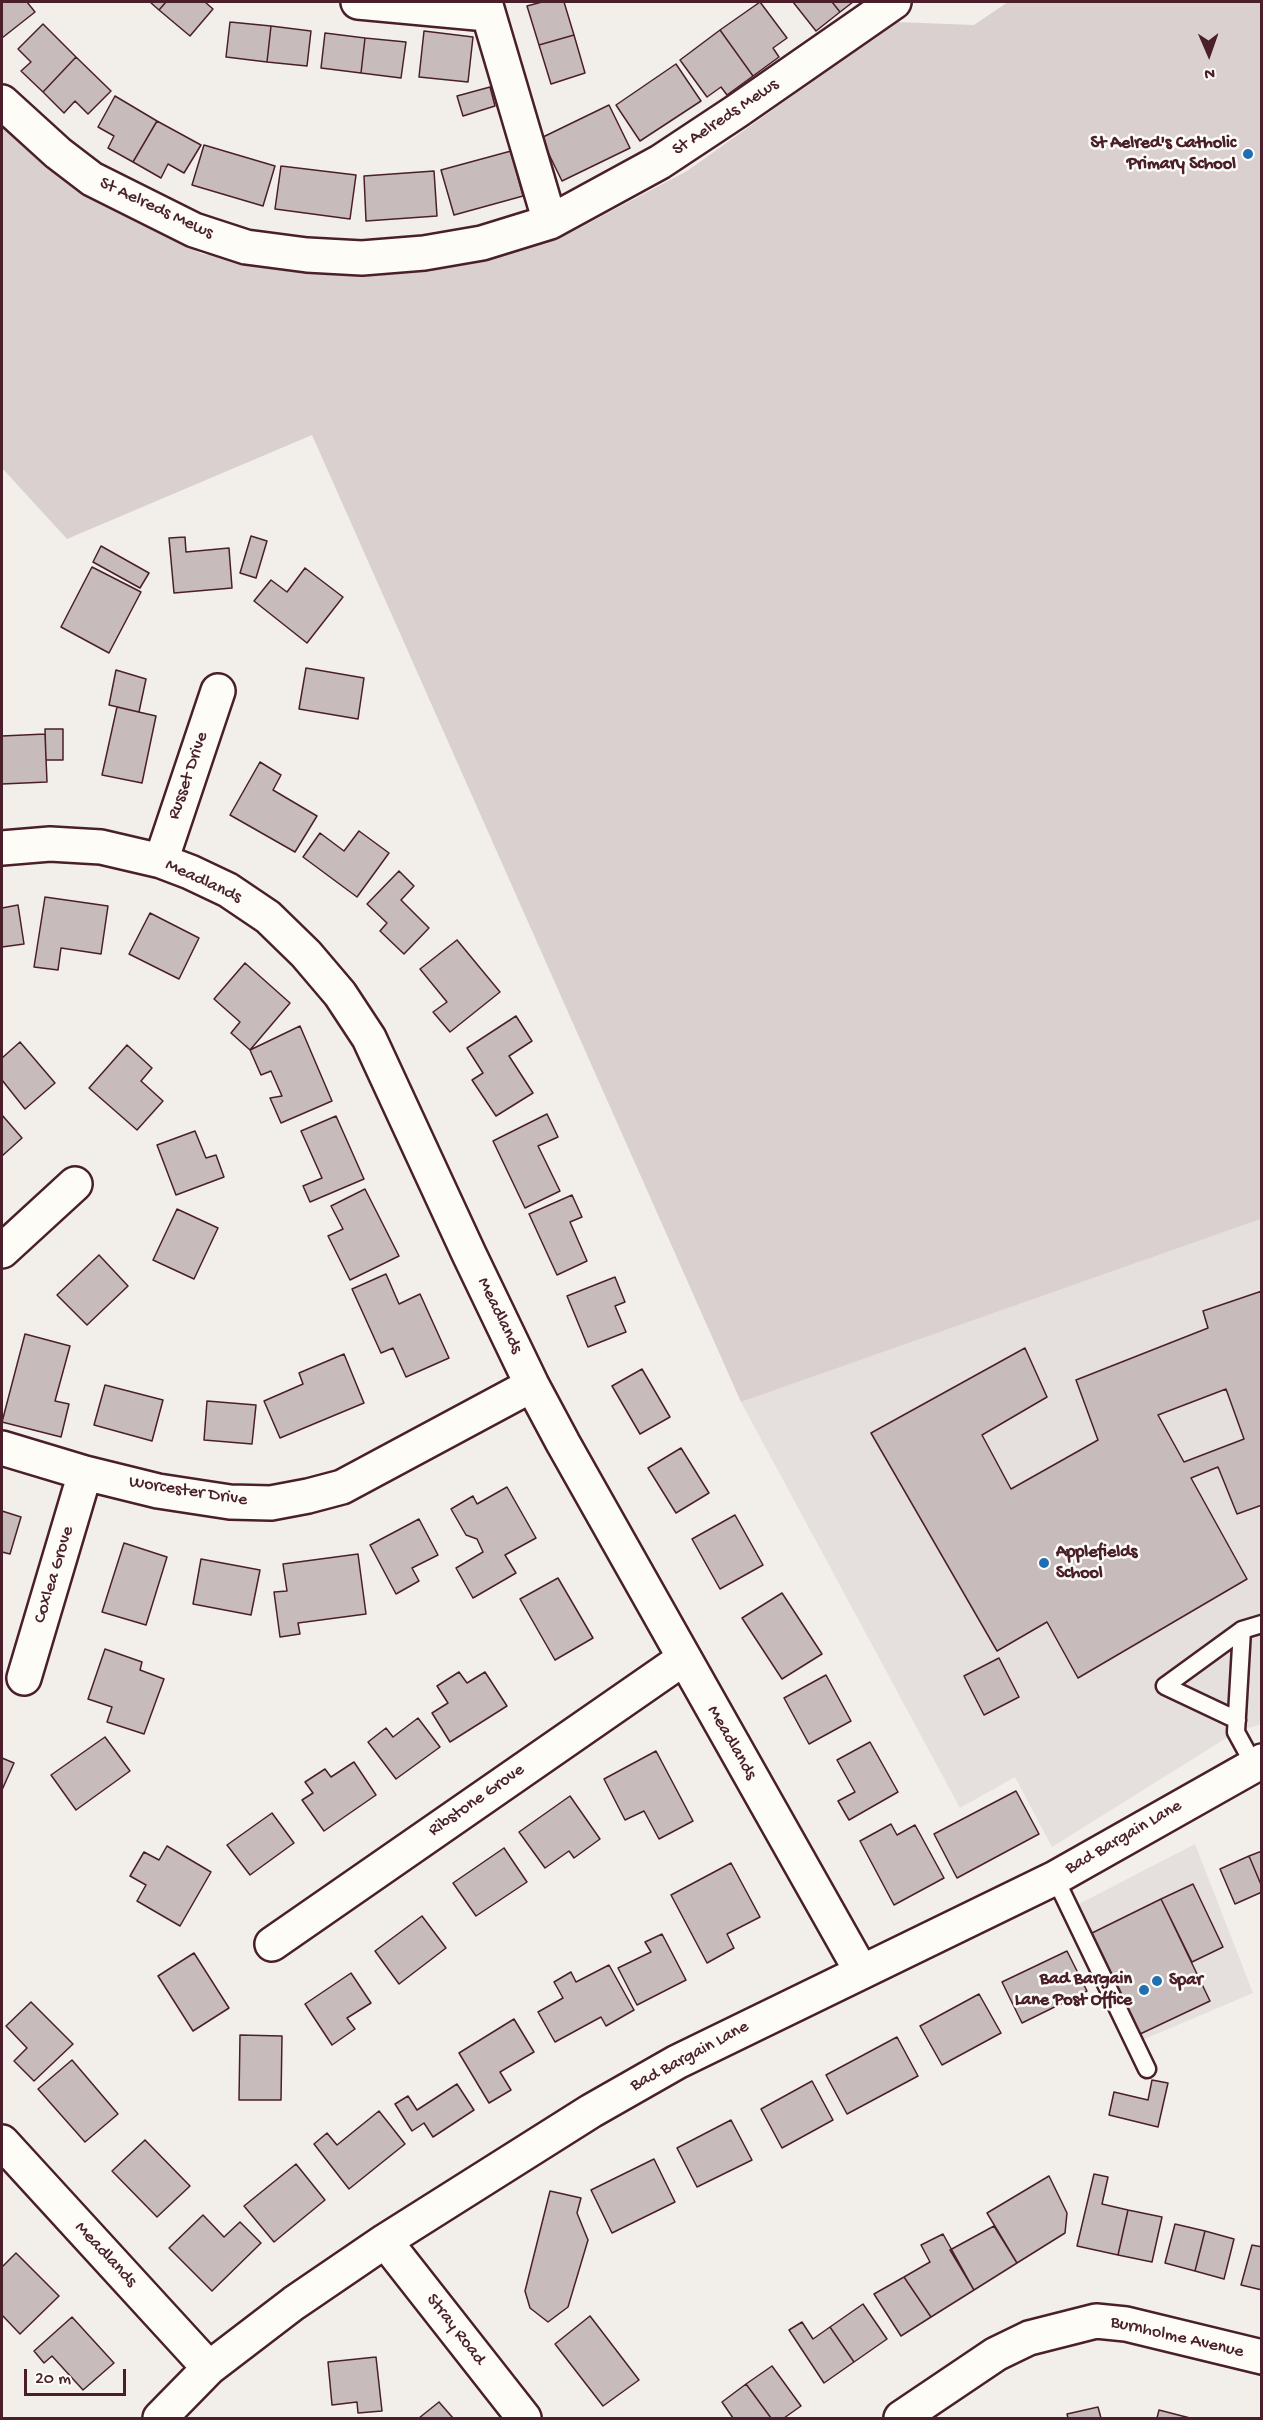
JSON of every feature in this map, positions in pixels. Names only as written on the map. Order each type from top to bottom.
[{"type":"street","points":[[376,2],[486,8],[550,222]]},
{"type":"street","name":"St Aelreds Mews","points":[[2,102],[58,153],[92,179],[194,230],[246,247],[307,255],[362,258],[424,253],[482,243],[550,222],[660,162],[894,2]]},
{"type":"street","name":"Russet Drive","points":[[160,861],[218,691]]},
{"type":"street","name":"Meadlands","points":[[2,848],[50,844],[100,847],[160,861],[228,890],[268,917],[306,954],[340,994],[369,1038],[532,1386],[683,1659],[861,1971]]},
{"type":"street","points":[[2,1251],[75,1184]]},
{"type":"street","name":"Worcester Drive","points":[[2,1448],[158,1491],[230,1502],[271,1503],[342,1487],[532,1386]]},
{"type":"street","name":"Coxlea Grove","points":[[24,1678],[86,1473]]},
{"type":"street","name":"Ribstone Grove","points":[[272,1944],[683,1659]]},
{"type":"street","name":"Bad Bargain Lane","points":[[160,2418],[209,2368],[294,2303],[385,2241],[591,2111],[677,2062],[1055,1878],[1258,1763]]},
{"type":"street","name":"Meadlands","points":[[2,2142],[209,2368]]},
{"type":"street","name":"Stray Road","points":[[385,2241],[524,2418]]},
{"type":"street","name":"Burnholme Avenue","points":[[901,2418],[996,2354],[1029,2338],[1096,2321],[1126,2324],[1262,2357]]},
{"type":"lane","points":[[1237,1720],[1165,1686],[1242,1630],[1262,1624]]},
{"type":"lane","points":[[1242,1630],[1236,1732],[1258,1763]]},
{"type":"lane","points":[[1055,1878],[1147,2069]]},
{"type":"shaded area","points":[[1008,2],[1261,2],[1261,1219],[741,1402],[312,435],[67,539],[2,468],[2,125],[85,190],[202,254],[312,267],[439,265],[568,234],[687,171],[896,22],[974,25]]},
{"type":"shaded area","name":"Applefields School","points":[[1261,1219],[1261,1724],[1236,1732],[1052,1847],[1015,1777],[960,1808],[741,1402]]},
{"type":"shaded area","points":[[1195,1844],[1253,1993],[1140,2041],[1075,1906]]},
{"type":"building","points":[[2,2],[27,2],[35,12],[2,38]]},
{"type":"building","points":[[150,2],[166,2],[159,10]]},
{"type":"building","points":[[166,2],[205,2],[213,9],[190,36],[159,10]]},
{"type":"building","points":[[542,2],[564,2],[574,35],[539,45],[527,6]]},
{"type":"building","points":[[760,2],[787,38],[773,48],[779,57],[753,76],[720,30]]},
{"type":"building","points":[[793,2],[832,2],[840,12],[816,31]]},
{"type":"building","points":[[832,2],[853,2],[840,12]]},
{"type":"building","points":[[230,22],[271,26],[267,62],[226,57]]},
{"type":"building","points":[[43,24],[76,57],[43,92],[21,71],[31,62],[18,49]]},
{"type":"building","points":[[271,26],[311,31],[307,66],[267,62]]},
{"type":"building","points":[[720,30],[753,76],[727,95],[721,87],[707,97],[680,60]]},
{"type":"building","points":[[424,31],[473,37],[468,82],[419,77]]},
{"type":"building","points":[[325,33],[365,38],[361,73],[321,68]]},
{"type":"building","points":[[574,35],[585,73],[551,84],[539,45]]},
{"type":"building","points":[[365,38],[406,42],[401,78],[361,73]]},
{"type":"building","points":[[76,57],[111,91],[88,114],[75,101],[64,113],[43,92]]},
{"type":"building","points":[[676,64],[701,101],[640,141],[616,105]]},
{"type":"building","points":[[490,87],[495,106],[463,116],[457,96]]},
{"type":"building","points":[[115,96],[157,121],[133,162],[108,148],[114,136],[98,127]]},
{"type":"building","points":[[609,105],[630,148],[562,181],[541,138]]},
{"type":"building","points":[[157,121],[201,145],[184,173],[168,164],[161,178],[133,162]]},
{"type":"building","points":[[204,145],[275,166],[263,206],[192,185]]},
{"type":"building","points":[[511,151],[523,196],[454,215],[441,170]]},
{"type":"building","points":[[281,166],[356,175],[350,219],[275,209]]},
{"type":"building","points":[[434,171],[437,216],[366,221],[364,176]]},
{"type":"building","points":[[251,536],[267,541],[256,578],[240,573]]},
{"type":"building","points":[[185,537],[186,552],[229,548],[232,588],[174,593],[169,538]]},
{"type":"building","points":[[101,546],[149,573],[140,588],[93,562]]},
{"type":"building","points":[[92,567],[141,592],[109,653],[61,627]]},
{"type":"building","points":[[305,568],[343,597],[307,643],[254,601],[271,580],[287,592]]},
{"type":"building","points":[[306,668],[364,678],[358,719],[299,709]]},
{"type":"building","points":[[116,670],[146,679],[139,712],[109,705]]},
{"type":"building","points":[[117,707],[156,716],[142,783],[102,775]]},
{"type":"building","points":[[45,729],[63,729],[63,760],[46,760]]},
{"type":"building","points":[[45,734],[47,782],[2,784],[2,736]]},
{"type":"building","points":[[260,762],[281,775],[273,790],[317,816],[295,852],[230,815]]},
{"type":"building","points":[[359,831],[389,853],[357,897],[303,857],[320,833],[344,851]]},
{"type":"building","points":[[399,871],[414,886],[401,900],[429,928],[404,954],[380,931],[387,923],[367,904]]},
{"type":"building","points":[[45,897],[108,906],[101,954],[61,948],[58,970],[34,967]]},
{"type":"building","points":[[18,905],[24,944],[2,947],[2,908]]},
{"type":"building","points":[[150,913],[199,938],[179,979],[129,954]]},
{"type":"building","points":[[457,940],[500,992],[450,1032],[433,1012],[447,1002],[420,969]]},
{"type":"building","points":[[245,963],[290,1003],[250,1050],[231,1033],[240,1022],[214,999]]},
{"type":"building","points":[[516,1016],[532,1041],[509,1056],[533,1093],[496,1116],[472,1080],[483,1073],[467,1048]]},
{"type":"building","points":[[300,1026],[332,1101],[281,1123],[270,1098],[282,1096],[271,1071],[261,1075],[250,1050]]},
{"type":"building","points":[[20,1042],[55,1083],[25,1109],[2,1080],[2,1058]]},
{"type":"building","points":[[127,1045],[152,1068],[141,1081],[163,1101],[137,1130],[89,1088]]},
{"type":"building","points":[[547,1114],[558,1137],[538,1146],[560,1191],[525,1208],[493,1141]]},
{"type":"building","points":[[2,1115],[22,1138],[2,1156]]},
{"type":"building","points":[[336,1116],[364,1179],[310,1202],[303,1186],[322,1178],[301,1131]]},
{"type":"building","points":[[195,1131],[206,1158],[216,1155],[224,1177],[176,1195],[157,1145]]},
{"type":"building","points":[[365,1189],[399,1256],[350,1280],[328,1236],[343,1229],[331,1206]]},
{"type":"building","points":[[572,1195],[582,1217],[570,1222],[587,1261],[557,1275],[529,1214]]},
{"type":"building","points":[[177,1209],[218,1228],[194,1279],[153,1260]]},
{"type":"building","points":[[99,1255],[128,1286],[87,1325],[57,1295]]},
{"type":"building","points":[[386,1274],[399,1304],[420,1294],[449,1358],[406,1377],[393,1348],[381,1353],[352,1289]]},
{"type":"building","points":[[615,1277],[625,1302],[615,1306],[626,1332],[588,1347],[567,1296]]},
{"type":"building","points":[[1262,1291],[1262,1505],[1237,1514],[1218,1467],[1191,1478],[1247,1579],[1078,1678],[1047,1622],[997,1651],[871,1433],[1025,1348],[1047,1397],[982,1435],[1011,1489],[1098,1440],[1076,1380],[1208,1328],[1203,1311]],"holes":[[[1226,1389],[1244,1439],[1184,1462],[1158,1415]]]},
{"type":"building","points":[[25,1334],[70,1346],[55,1401],[69,1404],[61,1437],[2,1422]]},
{"type":"building","points":[[344,1354],[364,1403],[280,1438],[264,1401],[303,1384],[299,1373]]},
{"type":"building","points":[[642,1369],[670,1417],[640,1434],[612,1386]]},
{"type":"building","points":[[105,1385],[163,1400],[152,1441],[94,1425]]},
{"type":"building","points":[[207,1401],[256,1405],[252,1444],[204,1440]]},
{"type":"building","points":[[681,1448],[709,1493],[676,1513],[648,1468]]},
{"type":"building","points":[[507,1487],[536,1538],[505,1555],[516,1573],[473,1598],[456,1568],[483,1552],[477,1539],[466,1535],[451,1509],[473,1496],[477,1504]]},
{"type":"building","points":[[2,1511],[21,1517],[10,1554],[2,1552]]},
{"type":"building","points":[[735,1515],[763,1565],[720,1589],[692,1539]]},
{"type":"building","points":[[419,1519],[438,1555],[412,1568],[419,1581],[396,1594],[370,1545]]},
{"type":"building","points":[[124,1543],[167,1557],[146,1625],[102,1612]]},
{"type":"building","points":[[358,1554],[366,1614],[298,1623],[300,1634],[280,1637],[274,1592],[287,1591],[283,1564]]},
{"type":"building","points":[[201,1559],[260,1570],[251,1615],[193,1604]]},
{"type":"building","points":[[558,1578],[593,1638],[555,1660],[520,1599]]},
{"type":"building","points":[[782,1593],[822,1654],[782,1679],[742,1618]]},
{"type":"building","points":[[105,1649],[142,1662],[140,1670],[164,1679],[144,1734],[107,1722],[112,1707],[88,1699]]},
{"type":"building","points":[[999,1658],[1019,1697],[984,1715],[964,1676]]},
{"type":"building","points":[[459,1672],[467,1683],[485,1672],[507,1706],[450,1742],[432,1713],[448,1703],[437,1686]]},
{"type":"building","points":[[826,1675],[851,1721],[809,1744],[784,1698]]},
{"type":"building","points":[[418,1718],[440,1747],[396,1779],[368,1742],[386,1728],[393,1737]]},
{"type":"building","points":[[105,1737],[130,1771],[76,1810],[51,1775]]},
{"type":"building","points":[[870,1742],[898,1792],[849,1820],[838,1801],[855,1792],[837,1760]]},
{"type":"building","points":[[656,1751],[693,1821],[659,1839],[644,1811],[625,1820],[604,1779]]},
{"type":"building","points":[[2,1758],[14,1763],[2,1790]]},
{"type":"building","points":[[354,1762],[376,1795],[324,1831],[302,1800],[313,1793],[305,1782],[325,1769],[331,1777]]},
{"type":"building","points":[[1016,1791],[1039,1834],[957,1878],[934,1834]]},
{"type":"building","points":[[570,1796],[600,1839],[574,1858],[569,1851],[545,1868],[519,1832]]},
{"type":"building","points":[[272,1813],[294,1843],[250,1875],[227,1845]]},
{"type":"building","points":[[891,1824],[897,1835],[915,1825],[944,1878],[894,1905],[860,1841]]},
{"type":"building","points":[[167,1846],[211,1872],[180,1926],[137,1901],[146,1885],[130,1876],[144,1852],[159,1860]]},
{"type":"building","points":[[504,1848],[527,1882],[476,1916],[453,1883]]},
{"type":"building","points":[[1262,1851],[1262,1887],[1249,1856]]},
{"type":"building","points":[[1249,1856],[1262,1892],[1235,1904],[1220,1869]]},
{"type":"building","points":[[731,1863],[760,1917],[727,1934],[734,1948],[707,1963],[671,1895]]},
{"type":"building","points":[[1193,1884],[1223,1947],[1192,1962],[1161,1899]]},
{"type":"building","name":"Spar","points":[[1161,1899],[1210,2001],[1138,2035],[1090,1934]]},
{"type":"building","points":[[422,1916],[446,1948],[399,1984],[375,1951]]},
{"type":"building","points":[[662,1934],[686,1980],[637,2005],[618,1968],[651,1952],[645,1942]]},
{"type":"building","points":[[1067,1951],[1087,1991],[1022,2023],[1002,1982]]},
{"type":"building","points":[[194,1953],[229,2008],[193,2031],[158,1976]]},
{"type":"building","points":[[609,1965],[634,2010],[606,2026],[601,2017],[555,2042],[538,2012],[563,1998],[554,1982],[571,1972],[576,1982]]},
{"type":"building","points":[[351,1973],[371,2003],[347,2018],[355,2029],[332,2045],[305,2004]]},
{"type":"building","points":[[979,1994],[1001,2033],[942,2065],[920,2026]]},
{"type":"building","points":[[31,2002],[73,2044],[34,2081],[14,2061],[27,2048],[6,2026]]},
{"type":"building","points":[[514,2019],[534,2052],[500,2072],[511,2090],[489,2103],[459,2053]]},
{"type":"building","points":[[240,2035],[282,2036],[281,2100],[239,2100]]},
{"type":"building","points":[[897,2037],[918,2076],[847,2114],[826,2075]]},
{"type":"building","points":[[72,2060],[118,2114],[85,2142],[38,2089]]},
{"type":"building","points":[[1152,2080],[1168,2083],[1158,2127],[1109,2115],[1114,2092],[1148,2100]]},
{"type":"building","points":[[812,2081],[833,2120],[782,2148],[761,2109]]},
{"type":"building","points":[[457,2084],[474,2110],[433,2137],[424,2123],[412,2131],[395,2104],[408,2096],[417,2110]]},
{"type":"building","points":[[379,2111],[405,2144],[349,2189],[314,2144],[327,2133],[337,2145]]},
{"type":"building","points":[[731,2120],[752,2160],[697,2187],[677,2148]]},
{"type":"building","points":[[145,2140],[190,2186],[157,2217],[112,2171]]},
{"type":"building","points":[[654,2159],[675,2202],[612,2233],[591,2190]]},
{"type":"building","points":[[296,2164],[325,2200],[274,2242],[244,2206]]},
{"type":"building","points":[[1094,2174],[1108,2177],[1102,2204],[1128,2210],[1118,2255],[1077,2246]]},
{"type":"building","points":[[1049,2176],[1067,2213],[1065,2233],[1017,2263],[987,2213]]},
{"type":"building","points":[[550,2191],[581,2198],[577,2213],[588,2240],[568,2307],[548,2322],[530,2308],[525,2291]]},
{"type":"building","points":[[1128,2210],[1162,2217],[1152,2262],[1118,2255]]},
{"type":"building","points":[[203,2215],[224,2237],[240,2222],[261,2243],[212,2291],[169,2248]]},
{"type":"building","points":[[1175,2224],[1205,2231],[1195,2271],[1165,2263]]},
{"type":"building","points":[[994,2226],[1017,2263],[974,2290],[950,2250]]},
{"type":"building","points":[[1205,2231],[1234,2239],[1224,2279],[1195,2271]]},
{"type":"building","points":[[943,2234],[974,2290],[931,2317],[904,2277],[930,2262],[921,2245]]},
{"type":"building","points":[[1252,2245],[1262,2247],[1262,2290],[1241,2285]]},
{"type":"building","points":[[16,2253],[59,2296],[20,2334],[2,2315],[2,2267]]},
{"type":"building","points":[[904,2277],[931,2317],[901,2336],[874,2294]]},
{"type":"building","points":[[863,2304],[887,2339],[854,2362],[830,2327]]},
{"type":"building","points":[[590,2316],[639,2380],[603,2406],[555,2344]]},
{"type":"building","points":[[72,2317],[114,2363],[83,2390],[52,2356],[44,2363],[34,2351]]},
{"type":"building","points":[[802,2322],[813,2339],[830,2327],[854,2362],[824,2383],[789,2330]]},
{"type":"building","points":[[376,2357],[382,2411],[358,2413],[357,2402],[332,2405],[328,2362]]},
{"type":"building","points":[[772,2366],[801,2406],[784,2418],[771,2418],[746,2384]]},
{"type":"building","points":[[746,2384],[771,2418],[733,2418],[722,2402]]},
{"type":"building","points":[[439,2402],[453,2418],[419,2418]]},
{"type":"building","points":[[1098,2407],[1101,2418],[1068,2418],[1067,2414]]},
{"type":"building","points":[[1159,2410],[1190,2418],[1157,2418]]},
{"type":"place","name":"St Aelred's Catholic Primary School","points":[[1248,154]]},
{"type":"place","name":"Applefields School","points":[[1044,1563]]},
{"type":"place","name":"Spar","points":[[1157,1981]]},
{"type":"place","name":"Bad Bargain Lane Post Office","points":[[1144,1990]]}]
